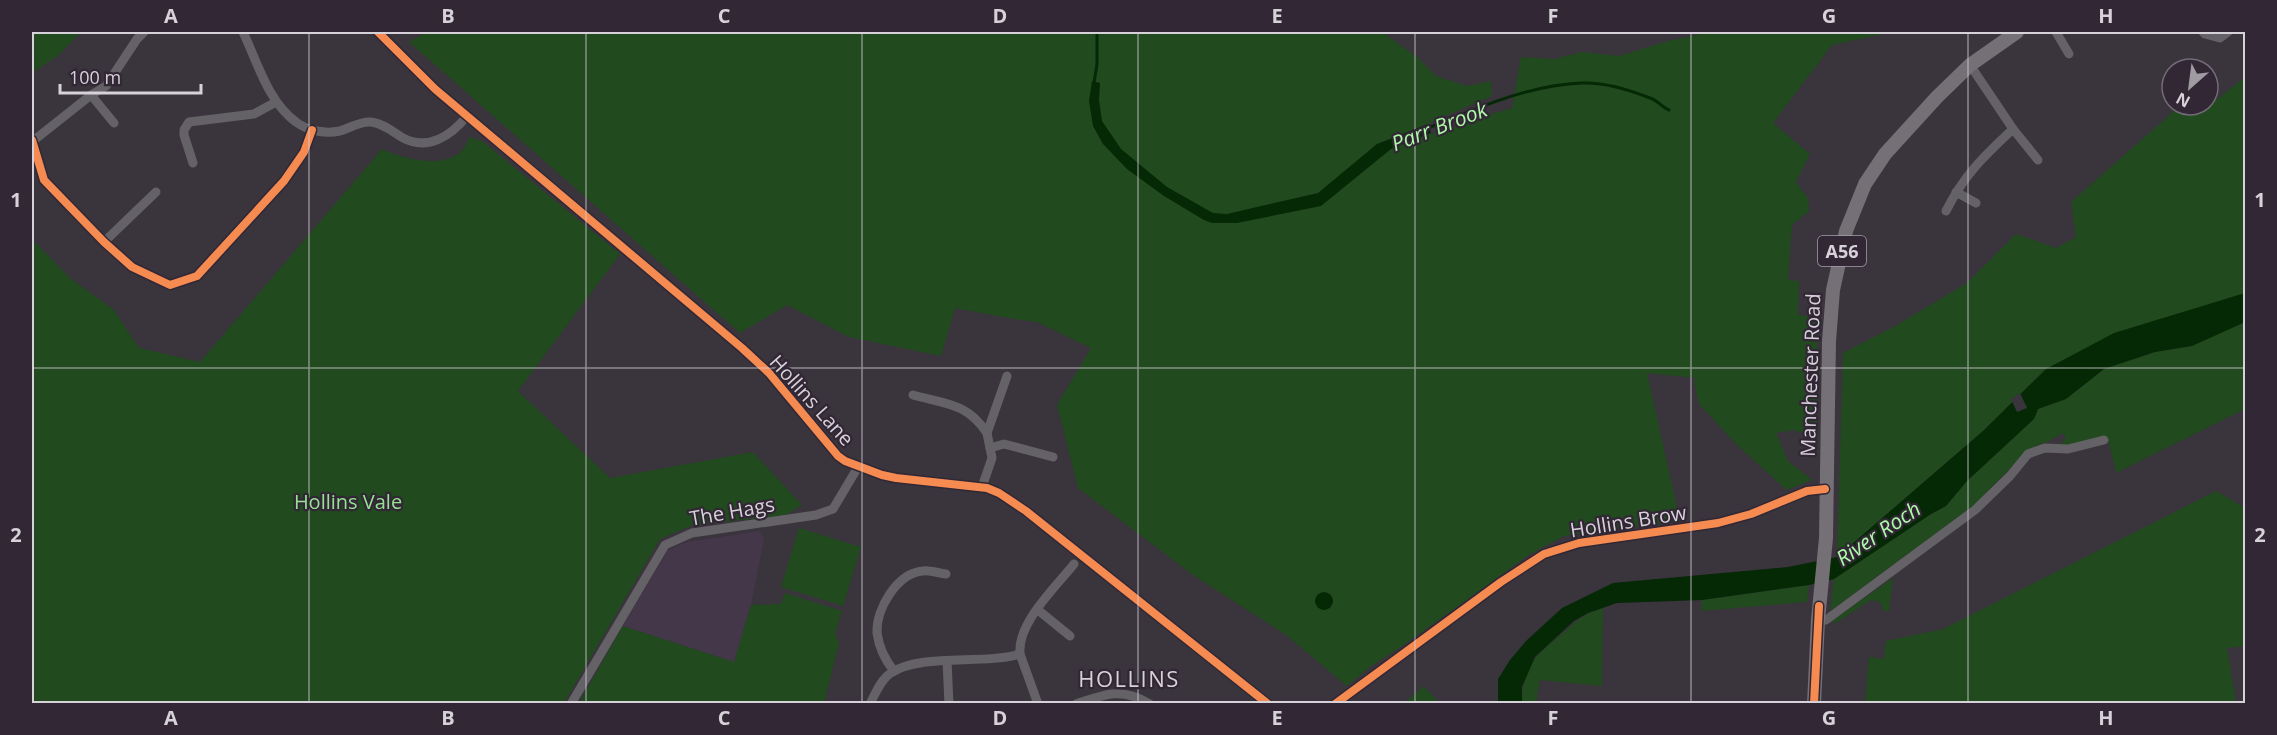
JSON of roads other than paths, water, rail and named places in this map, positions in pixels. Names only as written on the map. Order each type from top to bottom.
[{"type":"highway","name":"Manchester Road","points":[[1819,613],[1826,538],[1829,341],[1833,290],[1846,231],[1865,184],[1885,154],[1937,96],[1970,65],[2018,32]]},
{"type":"highway","name":"A56","points":[[1817,703],[1819,613]]},
{"type":"street","points":[[144,32],[136,39],[106,86],[32,141],[44,180],[104,242],[132,267],[170,285],[197,276],[284,181],[304,152],[312,130]]},
{"type":"street","points":[[243,32],[276,102],[297,123],[312,130],[331,132],[370,122],[387,128],[403,138],[425,143],[437,141],[451,134],[467,116]]},
{"type":"street","name":"Hollins Lane","points":[[379,32],[435,89],[742,348],[769,374],[838,456],[858,467],[896,478],[982,487],[999,493],[1026,511],[1268,704]]},
{"type":"street","points":[[2056,32],[2069,54]]},
{"type":"street","points":[[2203,32],[2220,38],[2228,32]]},
{"type":"street","points":[[1970,65],[2013,129],[2038,160]]},
{"type":"street","points":[[91,95],[114,123]]},
{"type":"street","points":[[193,163],[184,135],[189,122],[238,117],[259,112],[276,102]]},
{"type":"street","points":[[1946,210],[1976,164],[2013,129]]},
{"type":"street","points":[[104,242],[156,192]]},
{"type":"street","points":[[1956,192],[1976,203]]},
{"type":"street","points":[[987,433],[1007,376]]},
{"type":"street","points":[[913,395],[965,409],[977,418],[987,433],[992,458],[982,487]]},
{"type":"street","points":[[1819,613],[1826,620],[1975,510],[2010,476],[2028,454],[2045,448],[2068,449],[2104,440]]},
{"type":"street","points":[[990,448],[1004,444],[1053,457]]},
{"type":"street","name":"The Hags","points":[[571,704],[665,546],[692,533],[816,515],[832,509],[858,467]]},
{"type":"street","name":"Hollins Brow","points":[[1335,704],[1501,582],[1544,554],[1579,543],[1718,524],[1751,514],[1807,490],[1825,489]]},
{"type":"street","points":[[1038,704],[1020,654],[1020,638],[1027,624],[1074,564]]},
{"type":"street","points":[[894,671],[886,661],[879,643],[877,626],[882,610],[896,586],[911,574],[923,571],[946,574]]},
{"type":"street","points":[[1038,610],[1070,636]]},
{"type":"street","points":[[870,704],[886,678],[894,671],[925,662],[996,660],[1020,654]]},
{"type":"street","points":[[947,661],[949,704]]},
{"type":"street","points":[[1076,704],[1123,693],[1150,704]]},
{"type":"water","points":[[1092,81],[1100,83],[1099,100],[1102,121],[1121,149],[1167,187],[1213,213],[1227,214],[1318,193],[1377,144],[1428,124],[1431,133],[1391,149],[1321,206],[1237,223],[1212,223],[1164,196],[1127,169],[1103,144],[1093,126],[1089,101]]},
{"type":"water","name":"River Roch","points":[[2245,293],[2245,321],[2243,323],[2192,346],[2155,352],[2104,369],[2066,399],[2038,409],[2034,419],[1967,481],[1946,506],[1834,579],[1809,585],[1702,600],[1617,603],[1588,613],[1574,621],[1535,657],[1522,687],[1522,703],[1498,704],[1498,679],[1510,660],[1526,641],[1562,608],[1613,583],[1788,567],[1837,557],[1983,431],[2046,369],[2114,333]]},
{"type":"water","points":[[1324,592],[1330,595],[1333,601],[1330,607],[1324,610],[1318,607],[1315,601],[1318,595]]},
{"type":"waterway","name":"Parr Brook","points":[[1094,83],[1097,64],[1097,32]]},
{"type":"waterway","name":"Parr Brook","points":[[1428,128],[1523,93],[1582,83],[1625,89],[1653,99],[1669,110]]},
{"type":"district","name":"HOLLINS","points":[[1129,678]]},
{"type":"park label","name":"Hollins Vale","points":[[348,501]]}]
